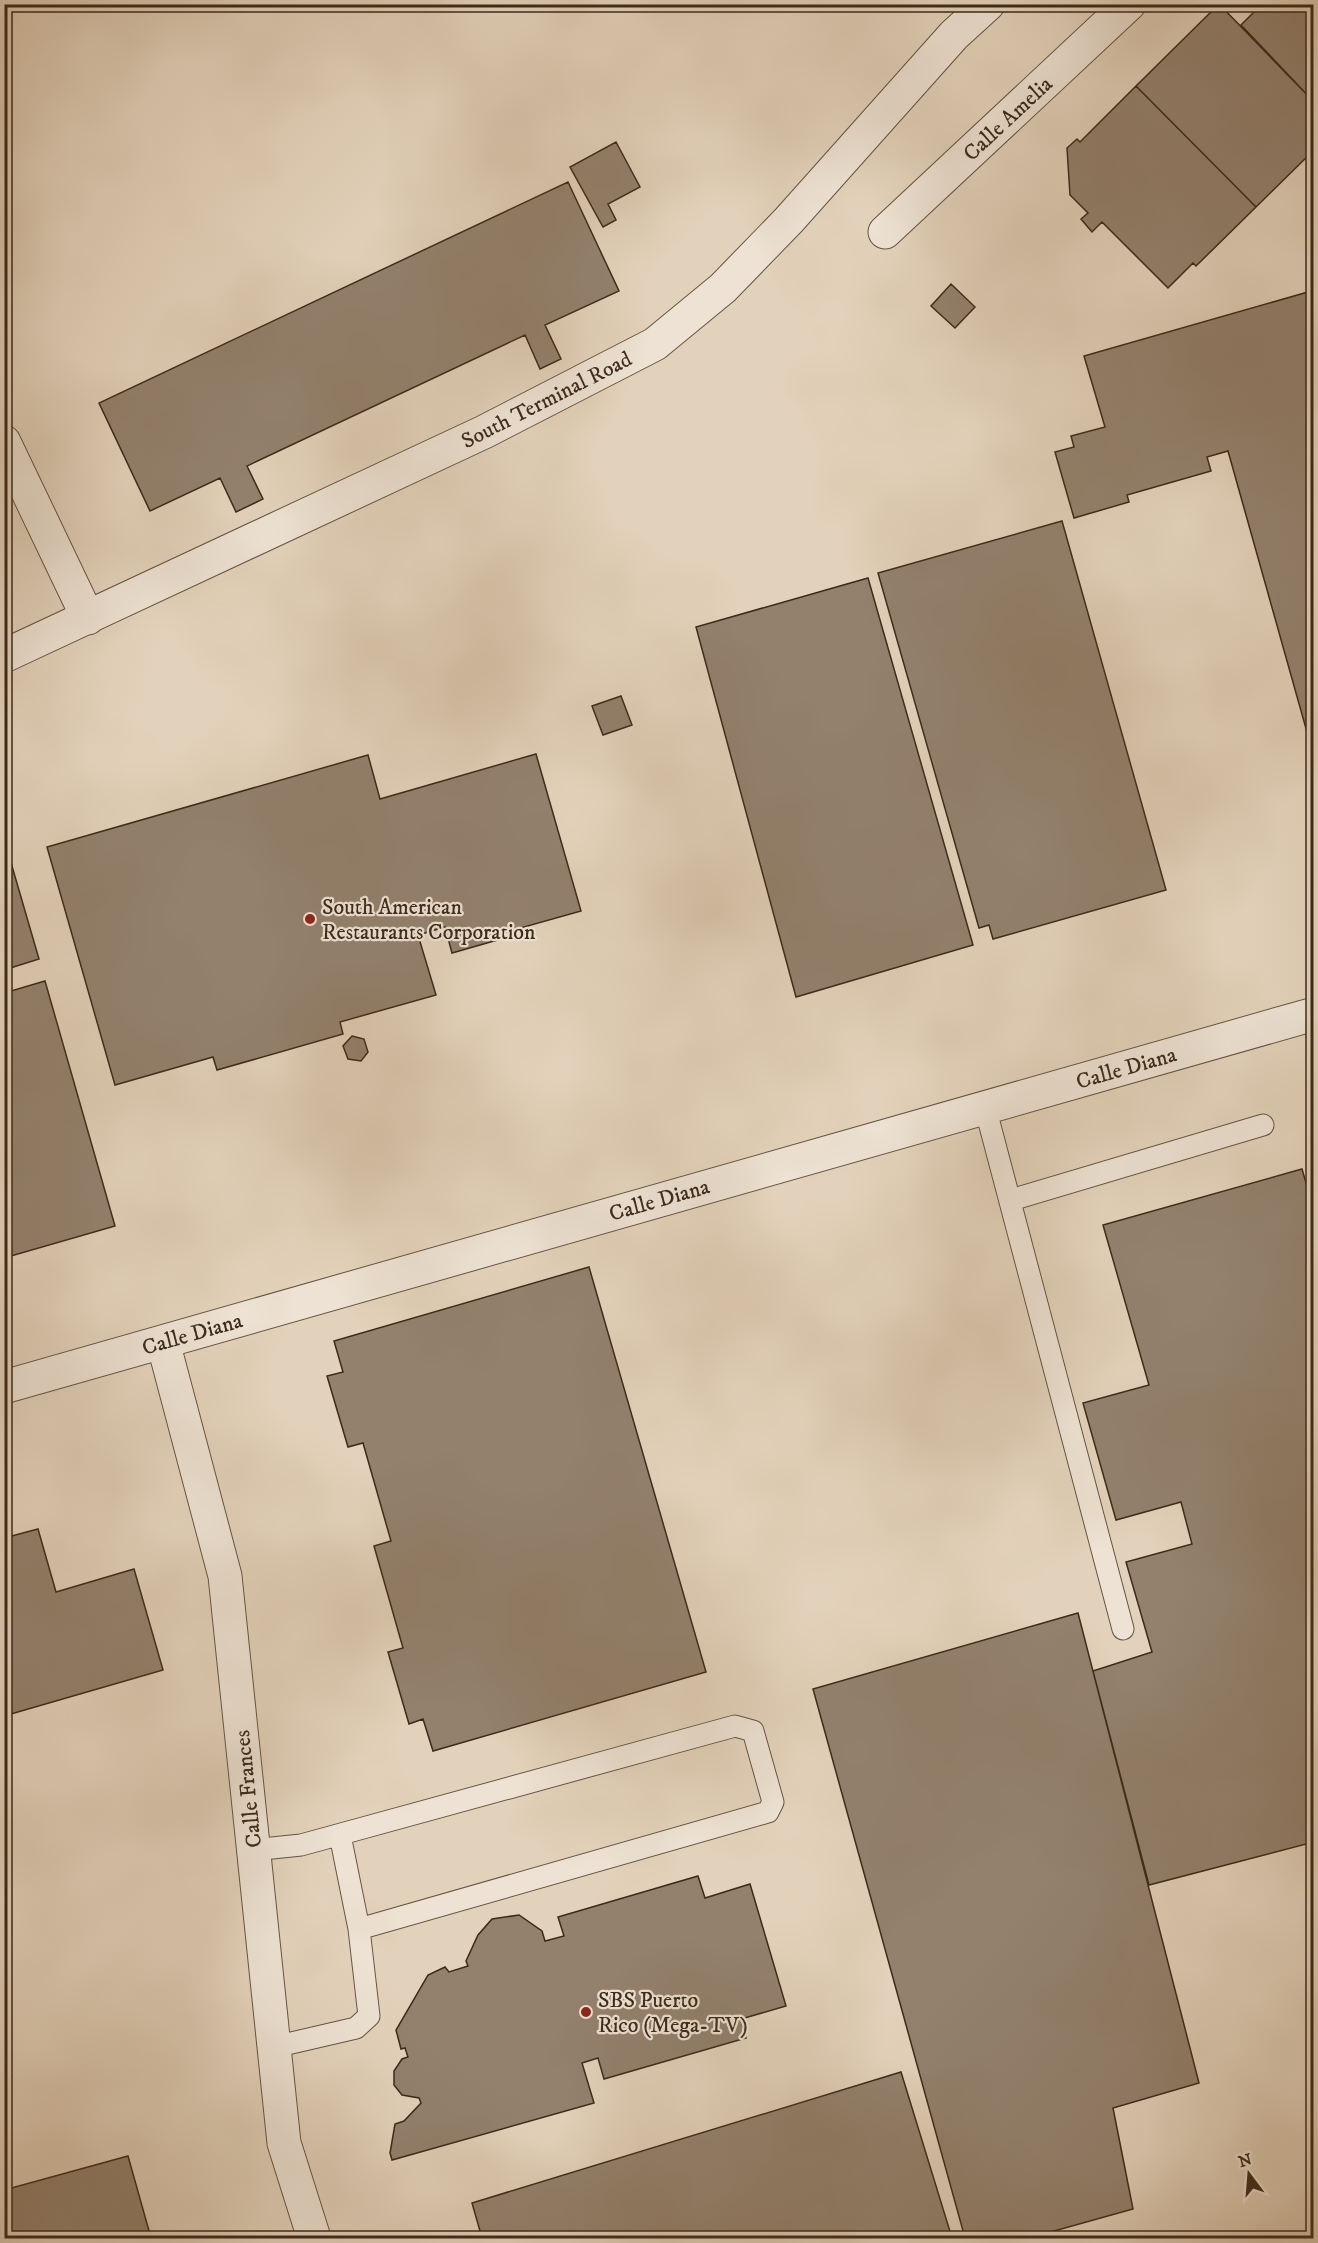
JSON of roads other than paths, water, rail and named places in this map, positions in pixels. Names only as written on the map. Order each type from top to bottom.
[{"type":"street","name":"South Terminal Road","points":[[4,656],[484,432],[655,344],[731,279],[789,220],[954,35],[988,4]]},
{"type":"street","name":"Calle Amelia","points":[[885,232],[1129,4]]},
{"type":"street","points":[[4,442],[88,618]]},
{"type":"street","name":"Calle Diana","points":[[4,1387],[1314,1014]]},
{"type":"street","name":"Calle Frances","points":[[163,1342],[225,1576],[284,2143],[314,2238]]},
{"type":"lane","points":[[985,1107],[1123,1629]]},
{"type":"lane","points":[[1011,1200],[1263,1125]]},
{"type":"lane","points":[[253,1850],[301,1845],[340,1835],[735,1726],[753,1731],[773,1802],[768,1812],[359,1929]]},
{"type":"lane","points":[[274,2047],[356,2028],[369,2016],[359,1929],[340,1835]]},
{"type":"place","name":"South American Restaurants Corporation","points":[[310,919]]},
{"type":"place","name":"SBS Puerto Rico (Mega-TV)","points":[[586,2012]]}]
